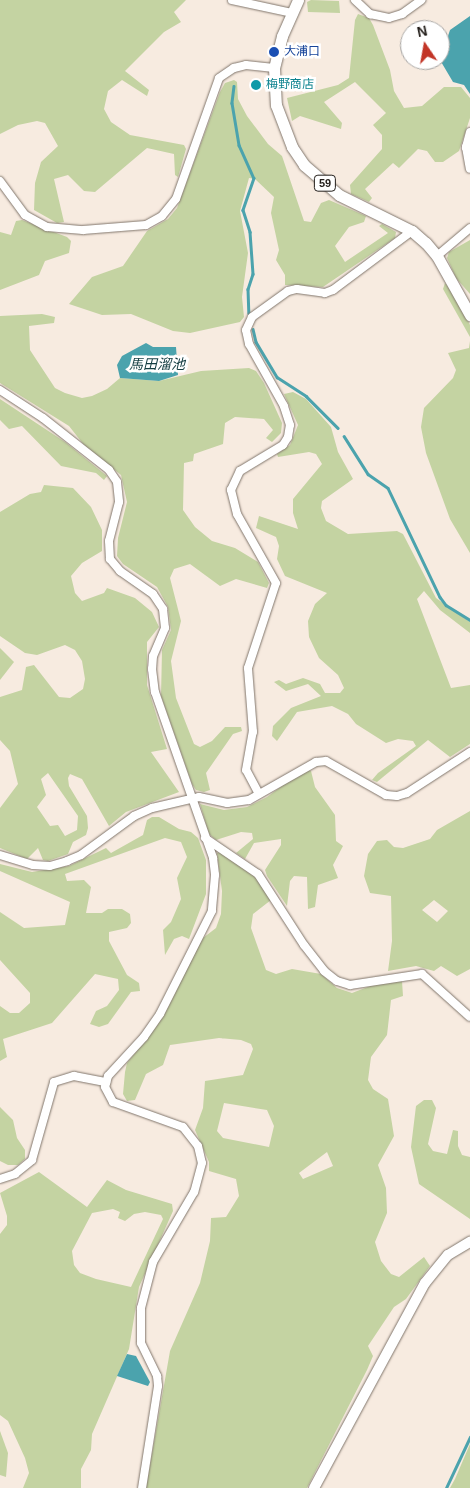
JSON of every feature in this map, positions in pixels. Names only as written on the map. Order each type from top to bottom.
[{"type":"main road","name":"59","points":[[298,0],[282,36],[274,68],[276,105],[283,127],[304,164],[339,195],[412,231],[437,256],[470,316]]},
{"type":"street","points":[[232,0],[292,13]]},
{"type":"street","points":[[354,0],[370,14],[389,18],[402,14],[421,0]]},
{"type":"street","points":[[0,181],[25,215],[47,227],[82,230],[146,225],[162,216],[176,199],[219,78],[234,68],[246,65],[274,68]]},
{"type":"street","points":[[470,132],[466,146],[470,169]]},
{"type":"street","points":[[437,256],[470,228]]},
{"type":"street","points":[[259,794],[246,770],[253,732],[248,668],[276,583],[237,514],[231,490],[240,471],[283,445],[288,437],[290,425],[284,406],[249,344],[246,330],[252,317],[288,291],[297,289],[325,293],[333,290],[412,231]]},
{"type":"street","points":[[0,390],[43,418],[109,470],[117,482],[119,502],[109,541],[110,559],[120,571],[153,594],[163,609],[165,628],[152,662],[155,692],[192,798],[215,876],[212,911],[151,1029],[119,1062],[106,1082],[106,1092],[113,1102],[183,1127],[198,1146],[202,1163],[194,1192],[153,1262],[141,1308],[141,1343],[157,1376],[158,1386],[142,1488]]},
{"type":"street","points":[[0,855],[32,866],[50,866],[81,855],[134,816],[192,798],[237,804],[259,794],[305,766],[326,760],[386,794],[397,796],[432,778],[470,752]]},
{"type":"street","points":[[205,838],[258,874],[304,945],[324,971],[337,981],[350,985],[422,974],[470,1017]]},
{"type":"street","points":[[0,1179],[15,1174],[32,1160],[54,1082],[74,1076],[106,1082]]},
{"type":"street","points":[[314,1488],[425,1283],[448,1255],[470,1242]]},
{"type":"green space","points":[[0,0],[186,0],[174,12],[181,22],[164,32],[125,71],[149,90],[147,96],[122,80],[108,91],[104,109],[111,122],[130,135],[184,145],[186,149],[178,177],[175,175],[174,154],[147,148],[95,192],[84,191],[68,175],[54,179],[64,222],[57,223],[34,210],[35,183],[41,162],[58,146],[45,123],[37,121],[18,125],[0,134]]},
{"type":"green space","points":[[311,0],[339,1],[340,13],[308,12],[307,2]]},
{"type":"green space","points":[[358,14],[369,18],[373,25],[390,70],[394,91],[404,108],[422,106],[444,87],[461,87],[470,98],[470,118],[459,151],[443,162],[435,162],[427,151],[418,149],[399,168],[393,163],[365,189],[372,198],[369,202],[351,194],[350,185],[382,149],[382,135],[373,125],[386,113],[355,82],[324,102],[342,123],[341,129],[300,116],[292,121],[287,98],[338,85],[349,78],[355,20]]},
{"type":"green space","points":[[234,80],[237,82],[238,99],[247,116],[268,144],[282,156],[304,221],[311,222],[321,203],[329,200],[366,216],[364,222],[349,227],[335,246],[345,262],[388,233],[379,226],[382,224],[396,232],[395,238],[323,287],[285,285],[285,275],[276,260],[279,250],[271,213],[274,197],[255,179],[249,178],[240,211],[248,253],[242,297],[244,317],[240,322],[190,333],[173,331],[131,314],[102,315],[69,304],[92,277],[123,266],[147,231],[168,219],[177,208],[220,92],[225,83]]},
{"type":"green space","points":[[22,220],[67,237],[71,241],[69,253],[45,261],[39,275],[0,290],[0,232],[11,235],[16,221]]},
{"type":"green space","points":[[470,240],[470,294],[456,278],[447,258],[449,252]]},
{"type":"green space","points":[[445,283],[457,298],[470,325],[470,337],[443,289]]},
{"type":"green space","points":[[42,314],[55,317],[54,323],[29,326],[30,350],[55,388],[65,393],[82,398],[92,396],[107,389],[120,378],[159,381],[201,371],[249,368],[256,371],[264,383],[282,423],[281,433],[272,442],[266,438],[273,430],[264,419],[235,417],[225,423],[223,444],[194,454],[193,461],[184,463],[183,510],[195,527],[212,541],[235,548],[258,562],[269,583],[267,588],[236,579],[220,586],[190,564],[174,569],[170,578],[181,621],[171,661],[176,698],[194,744],[200,747],[212,741],[225,727],[241,727],[242,731],[233,734],[206,773],[210,790],[204,792],[196,790],[192,784],[161,696],[162,650],[171,630],[168,607],[157,587],[123,564],[117,556],[118,538],[127,502],[121,475],[84,445],[69,426],[0,383],[0,316]]},
{"type":"green space","points":[[470,341],[470,553],[450,519],[426,453],[421,427],[424,408],[453,378],[456,370],[448,353],[469,348]]},
{"type":"green space","points":[[293,392],[306,399],[331,427],[338,452],[353,479],[322,501],[321,508],[326,521],[348,534],[397,531],[403,534],[436,598],[470,622],[470,633],[440,610],[424,591],[417,599],[451,688],[470,685],[470,744],[450,757],[428,740],[377,782],[372,780],[378,773],[416,746],[413,741],[398,739],[386,743],[356,724],[348,714],[332,706],[297,712],[277,741],[272,736],[273,726],[291,708],[321,696],[308,684],[286,691],[274,682],[279,680],[286,684],[303,678],[320,684],[325,693],[340,693],[344,688],[338,675],[319,658],[309,637],[308,621],[315,604],[327,593],[285,576],[277,559],[279,546],[276,537],[256,528],[259,516],[298,529],[293,513],[293,499],[322,464],[316,454],[309,452],[278,457],[277,454],[290,445],[298,425],[284,394]]},
{"type":"green space","points":[[0,399],[65,442],[107,476],[104,480],[96,473],[61,466],[22,426],[9,429],[0,420]]},
{"type":"green space","points":[[44,485],[73,488],[91,507],[102,530],[102,551],[82,563],[71,576],[75,593],[82,601],[104,593],[107,588],[135,598],[152,612],[159,627],[147,642],[147,685],[167,749],[151,752],[179,792],[126,812],[109,826],[82,779],[70,774],[68,778],[69,786],[87,816],[88,828],[86,835],[73,842],[68,854],[48,861],[43,860],[38,848],[27,859],[0,848],[0,808],[18,784],[10,751],[0,740],[0,697],[22,690],[26,667],[34,665],[59,697],[70,698],[83,689],[85,679],[82,661],[75,650],[65,645],[37,655],[25,653],[0,636],[0,512],[30,494],[41,492]],"holes":[[[48,773],[78,816],[77,830],[65,836],[58,825],[50,826],[37,807],[46,795],[41,779]]]},
{"type":"green space","points":[[0,648],[14,662],[0,680]]},
{"type":"green space","points":[[305,769],[311,771],[315,787],[335,815],[336,841],[343,846],[333,865],[338,878],[318,885],[315,907],[308,909],[307,877],[294,876],[290,881],[287,906],[267,876],[265,870],[281,845],[281,839],[254,843],[245,859],[236,853],[253,839],[252,833],[241,832],[216,840],[209,834],[200,804],[224,810],[247,807],[267,797]]},
{"type":"green space","points":[[470,811],[470,969],[457,976],[441,966],[434,971],[416,966],[388,971],[392,941],[391,896],[370,893],[364,876],[368,854],[377,841],[387,840],[394,847],[403,848],[430,839],[437,830]],"holes":[[[434,900],[448,911],[437,922],[422,910]]]},
{"type":"green space","points":[[152,817],[159,817],[179,829],[191,832],[198,838],[206,860],[206,894],[189,939],[182,936],[174,939],[165,955],[163,930],[171,922],[181,899],[177,878],[187,857],[181,842],[165,838],[65,874],[67,881],[84,880],[91,887],[86,913],[102,913],[108,909],[122,909],[130,914],[131,923],[127,928],[109,932],[109,941],[127,975],[139,983],[140,991],[131,992],[108,1024],[99,1027],[90,1024],[96,1011],[107,1006],[119,990],[118,979],[95,974],[52,1023],[3,1039],[7,1057],[0,1061],[0,1006],[10,1013],[19,1013],[30,1003],[30,993],[0,960],[0,912],[24,928],[65,925],[70,902],[0,871],[0,864],[32,872],[69,866],[106,848],[111,853],[143,835],[147,820]]},
{"type":"green space","points":[[220,852],[262,882],[271,900],[253,914],[251,928],[266,970],[276,974],[292,969],[321,974],[337,988],[352,993],[373,985],[402,981],[403,996],[391,1000],[387,1035],[371,1057],[368,1080],[373,1089],[388,1099],[394,1136],[378,1165],[386,1188],[387,1213],[375,1242],[381,1261],[391,1274],[399,1277],[424,1257],[430,1266],[406,1299],[394,1307],[368,1346],[373,1356],[367,1370],[307,1488],[146,1488],[170,1351],[200,1283],[210,1241],[211,1218],[226,1217],[239,1196],[236,1179],[209,1171],[209,1162],[195,1130],[203,1108],[205,1081],[243,1075],[253,1049],[251,1044],[241,1040],[219,1038],[170,1045],[163,1065],[146,1074],[135,1100],[127,1101],[123,1094],[125,1072],[127,1063],[156,1027],[203,938],[216,928],[221,914],[222,891],[217,853]],"holes":[[[224,1103],[267,1110],[274,1126],[269,1147],[223,1138],[217,1131]],[[327,1152],[333,1166],[303,1179],[299,1173]]]},
{"type":"green space","points":[[424,1100],[432,1100],[436,1108],[428,1144],[433,1151],[447,1154],[453,1130],[458,1131],[458,1146],[462,1155],[470,1157],[470,1219],[419,1184],[411,1147],[416,1106]]},
{"type":"green space","points":[[0,1107],[13,1120],[17,1138],[25,1150],[25,1159],[18,1165],[8,1165],[0,1161]]},
{"type":"green space","points":[[39,1172],[87,1207],[107,1180],[126,1190],[172,1204],[173,1211],[139,1287],[129,1349],[92,1434],[91,1450],[81,1469],[81,1488],[23,1488],[29,1473],[25,1458],[8,1421],[0,1415],[0,1234],[7,1225],[7,1216],[0,1193]],"holes":[[[113,1209],[120,1212],[118,1218],[125,1221],[134,1214],[145,1212],[161,1215],[163,1219],[131,1287],[96,1279],[80,1273],[74,1265],[72,1251],[92,1213]]]},
{"type":"green space","points":[[0,1431],[8,1453],[6,1477],[0,1475]]},
{"type":"green space","points":[[470,1444],[470,1488],[450,1488],[455,1479]]},
{"type":"water","points":[[470,16],[470,94],[464,85],[453,82],[446,70],[450,70],[450,30]]},
{"type":"water","name":"馬田溜池","points":[[146,343],[153,347],[176,347],[178,375],[159,381],[120,378],[117,365],[122,356]]},
{"type":"water","points":[[127,1354],[136,1356],[150,1382],[148,1386],[117,1376]]},
{"type":"waterway","points":[[234,86],[232,103],[239,145],[254,178],[243,210],[250,232],[253,274],[248,289],[249,313]]},
{"type":"waterway","points":[[253,329],[256,342],[277,377],[306,396],[338,428]]},
{"type":"waterway","points":[[344,436],[368,474],[388,488],[440,597],[446,605],[470,620]]},
{"type":"waterway","points":[[446,1488],[470,1437]]},
{"type":"place","name":"大浦口","points":[[274,52]]},
{"type":"place","name":"梅野商店","points":[[256,85]]}]
